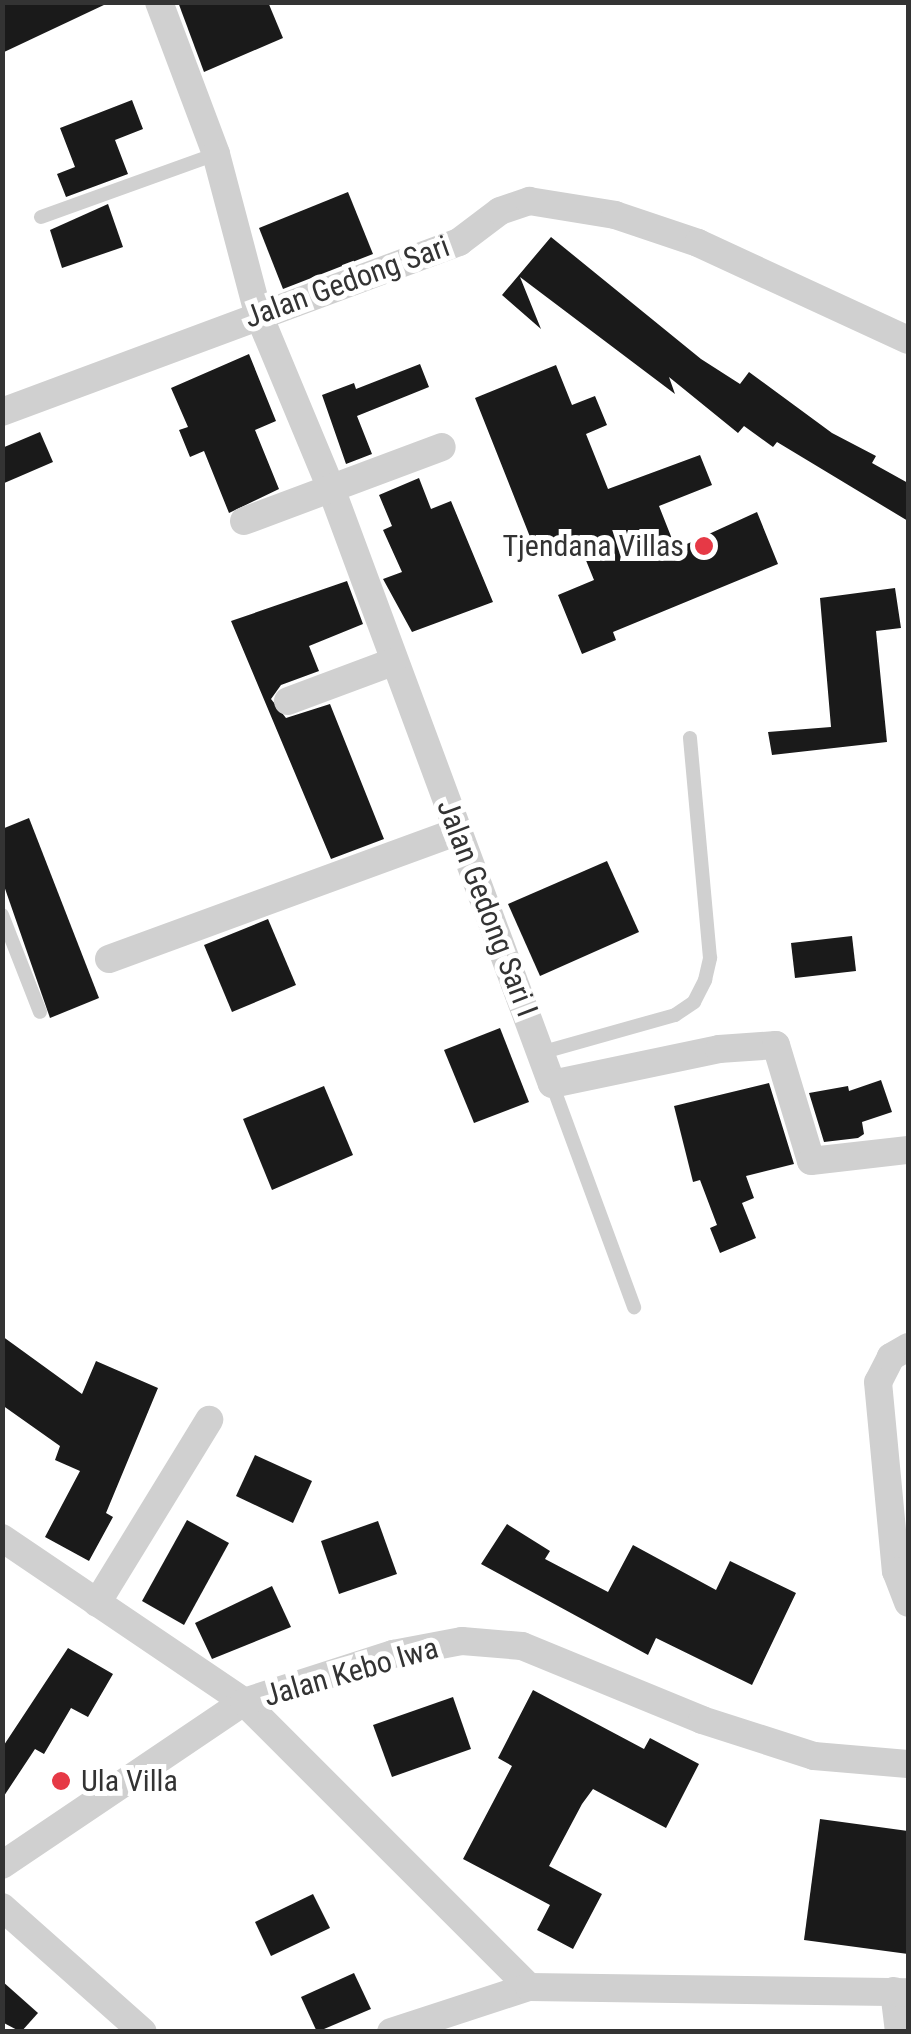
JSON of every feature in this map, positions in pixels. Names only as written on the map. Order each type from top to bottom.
[{"type":"street","name":"Jalan Gedong Sari I","points":[[159,2],[216,154],[258,313],[332,491],[392,662],[552,1084]]},
{"type":"street","name":"Jalan Gedong Sari","points":[[2,412],[258,313],[459,242],[500,211],[529,201],[555,202],[698,242],[908,340]]},
{"type":"street","points":[[244,521],[442,447]]},
{"type":"street","points":[[288,701],[392,662]]},
{"type":"street","points":[[110,959],[458,831]]},
{"type":"street","points":[[552,1084],[718,1049],[776,1045],[811,1162],[908,1150]]},
{"type":"street","points":[[908,1347],[891,1357],[878,1382],[896,1571],[908,1603]]},
{"type":"street","points":[[96,1602],[209,1420]]},
{"type":"street","points":[[2,1538],[244,1702],[529,1987]]},
{"type":"street","name":"Jalan Kebo Iwa","points":[[2,1865],[244,1702],[394,1654],[462,1642],[522,1646],[702,1720],[814,1756],[908,1764]]},
{"type":"street","points":[[2,1907],[142,2032]]},
{"type":"street","points":[[392,2032],[529,1987],[901,1992],[899,2032]]},
{"type":"lane","points":[[42,217],[216,154]]},
{"type":"lane","points":[[540,1053],[675,1015],[694,1002],[705,980],[710,958],[690,738]]},
{"type":"lane","points":[[2,915],[40,1012]]},
{"type":"lane","points":[[552,1084],[634,1307]]},
{"type":"building","points":[[2,2],[106,2],[106,4],[2,53]]},
{"type":"building","points":[[178,2],[268,2],[283,38],[204,72]]},
{"type":"building","points":[[132,100],[143,129],[115,140],[128,174],[66,197],[57,174],[75,167],[60,128]]},
{"type":"building","points":[[348,192],[373,254],[283,289],[259,228]]},
{"type":"building","points":[[108,204],[123,247],[62,268],[50,230]]},
{"type":"building","points":[[551,237],[701,359],[740,384],[749,372],[832,433],[876,456],[872,463],[908,483],[908,521],[777,442],[773,447],[744,426],[738,433],[669,377],[675,394],[520,277],[541,329],[502,295]]},
{"type":"building","points":[[249,354],[276,421],[255,430],[279,489],[229,513],[204,451],[190,457],[179,430],[188,427],[171,388]]},
{"type":"building","points":[[420,364],[429,387],[357,416],[372,454],[346,464],[322,395],[354,383],[356,389]]},
{"type":"building","points":[[556,365],[572,405],[595,396],[607,425],[586,434],[608,489],[700,455],[712,485],[659,506],[676,549],[757,512],[778,564],[613,632],[616,640],[582,654],[558,595],[594,580],[576,536],[536,552],[475,398]]},
{"type":"building","points":[[40,432],[53,462],[2,484],[2,448]]},
{"type":"building","points":[[419,478],[431,509],[451,501],[493,602],[412,632],[383,579],[402,572],[383,530],[392,526],[379,495]]},
{"type":"building","points":[[347,581],[363,624],[309,646],[319,671],[281,685],[271,699],[286,718],[330,704],[384,839],[331,859],[231,621]]},
{"type":"building","points":[[895,588],[901,628],[876,631],[887,742],[772,755],[768,732],[831,727],[820,598]]},
{"type":"building","points":[[29,818],[99,998],[50,1018],[2,880],[2,829]]},
{"type":"building","points":[[607,861],[639,932],[540,976],[508,904]]},
{"type":"building","points":[[268,919],[296,985],[232,1012],[204,945]]},
{"type":"building","points":[[852,936],[856,971],[795,978],[791,943]]},
{"type":"building","points":[[500,1028],[529,1102],[474,1123],[444,1050]]},
{"type":"building","points":[[881,1080],[892,1112],[862,1122],[864,1134],[858,1138],[824,1142],[809,1093],[848,1086],[849,1091]]},
{"type":"building","points":[[769,1083],[794,1164],[746,1176],[754,1198],[742,1203],[756,1238],[720,1253],[710,1228],[717,1225],[700,1180],[693,1182],[674,1106]]},
{"type":"building","points":[[324,1086],[353,1155],[272,1190],[243,1119]]},
{"type":"building","points":[[2,1336],[82,1394],[96,1361],[158,1388],[106,1513],[113,1517],[89,1561],[45,1537],[80,1471],[55,1460],[60,1446],[2,1405]]},
{"type":"building","points":[[255,1455],[312,1481],[293,1523],[236,1496]]},
{"type":"building","points":[[187,1520],[229,1543],[184,1625],[142,1601]]},
{"type":"building","points":[[378,1521],[397,1574],[339,1594],[321,1541]]},
{"type":"building","points":[[507,1524],[550,1551],[545,1559],[608,1592],[633,1545],[716,1590],[730,1561],[796,1593],[752,1685],[656,1638],[648,1655],[481,1564]]},
{"type":"building","points":[[272,1586],[291,1627],[212,1659],[195,1623]]},
{"type":"building","points":[[68,1648],[113,1674],[88,1717],[71,1708],[44,1754],[35,1749],[2,1799],[2,1748]]},
{"type":"building","points":[[533,1690],[644,1749],[650,1738],[699,1764],[666,1828],[593,1789],[582,1804],[549,1866],[602,1894],[573,1949],[537,1930],[550,1905],[463,1859],[512,1766],[498,1758]]},
{"type":"building","points":[[453,1697],[471,1749],[392,1777],[373,1725]]},
{"type":"building","points":[[820,1819],[908,1831],[908,1954],[804,1940]]},
{"type":"building","points":[[313,1894],[330,1928],[271,1956],[255,1922]]},
{"type":"building","points":[[354,1973],[371,2009],[317,2032],[301,1997]]},
{"type":"building","points":[[2,1981],[38,2013],[21,2032],[2,2022]]},
{"type":"place","name":"Tjendana Villas","points":[[704,546]]},
{"type":"place","name":"Ula Villa","points":[[61,1781]]}]
